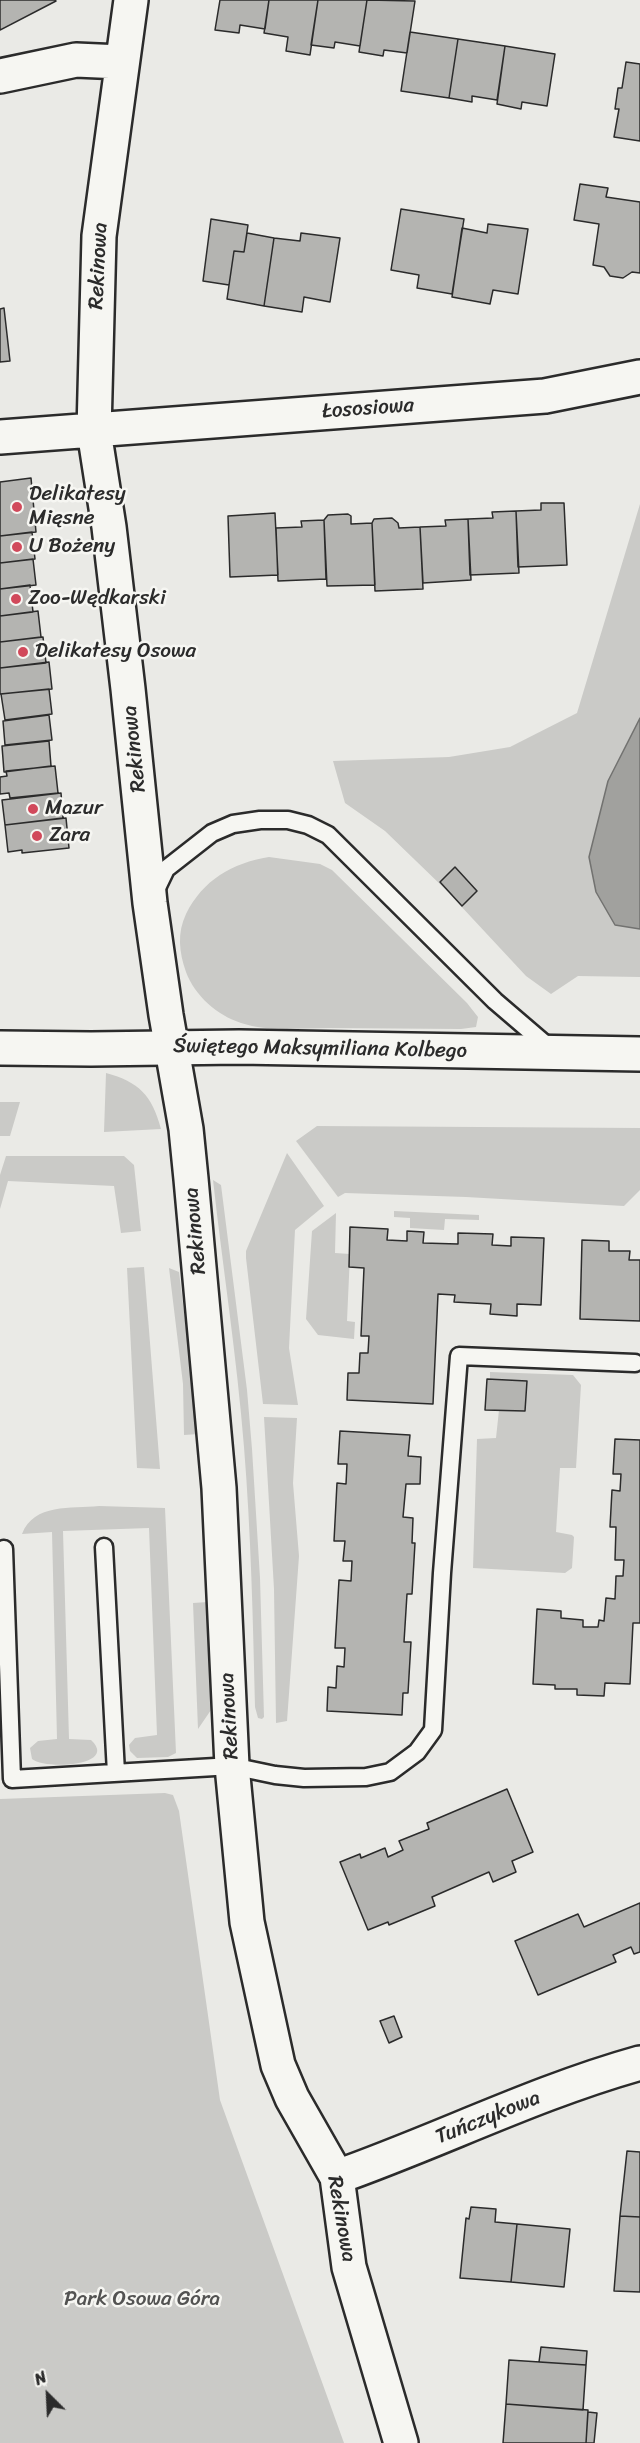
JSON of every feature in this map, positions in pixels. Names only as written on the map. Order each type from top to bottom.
[{"type":"street","name":"Rekinowa","points":[[130,0],[99,236],[94,430],[125,666],[150,903],[188,1144],[219,1488],[232,1766],[247,1922],[278,2065],[292,2098],[337,2177],[349,2267],[401,2443]]},
{"type":"street","points":[[0,76],[76,60],[121,62]]},
{"type":"street","name":"Łososiowa","points":[[0,437],[545,396],[640,377]]},
{"type":"street","name":"Świętego Maksymiliana Kolbego","points":[[0,1048],[172,1047],[640,1054]]},
{"type":"street","name":"Tuńczykowa","points":[[337,2177],[513,2106],[603,2073],[640,2063]]},
{"type":"lane","points":[[150,903],[166,869],[212,833],[233,824],[260,820],[288,820],[308,825],[328,835],[495,1000],[556,1053]]},
{"type":"lane","points":[[4,1549],[12,1779],[232,1766],[275,1775],[304,1778],[366,1777],[390,1772],[417,1752],[434,1730],[443,1562],[459,1356],[635,1363]]},
{"type":"lane","points":[[104,1547],[116,1773]]},
{"type":"green space","points":[[640,504],[640,977],[578,976],[551,994],[526,976],[445,889],[385,831],[345,803],[333,761],[449,757],[510,747],[577,713]]},
{"type":"green space","points":[[269,857],[320,864],[332,870],[467,1003],[478,1017],[476,1027],[461,1029],[262,1028],[241,1023],[215,1010],[201,997],[186,972],[180,943],[183,921],[201,892],[220,875],[243,864]]},
{"type":"green space","points":[[106,1073],[127,1081],[143,1092],[153,1107],[161,1129],[104,1132]]},
{"type":"green space","points":[[0,1102],[20,1102],[10,1136],[0,1136]]},
{"type":"green space","points":[[317,1126],[640,1128],[640,1190],[624,1206],[345,1193],[338,1197],[296,1141]]},
{"type":"green space","points":[[287,1153],[324,1206],[295,1230],[289,1348],[298,1405],[263,1404],[246,1258],[246,1251]]},
{"type":"green space","points":[[6,1156],[124,1156],[134,1165],[141,1231],[121,1233],[114,1186],[8,1181],[0,1209],[0,1175]]},
{"type":"green space","points":[[213,1180],[221,1185],[247,1390],[260,1578],[264,1717],[262,1719],[258,1718],[255,1707],[250,1545],[241,1414]]},
{"type":"green space","points":[[394,1211],[479,1215],[479,1220],[445,1219],[444,1230],[410,1228],[410,1218],[394,1217]]},
{"type":"green space","points":[[336,1213],[335,1253],[350,1254],[347,1321],[355,1322],[354,1339],[318,1335],[306,1319],[312,1231]]},
{"type":"green space","points":[[144,1267],[160,1469],[137,1468],[127,1268]]},
{"type":"green space","points":[[169,1268],[179,1272],[199,1434],[184,1435],[183,1384]]},
{"type":"green space","points":[[490,1372],[573,1375],[581,1385],[576,1468],[560,1468],[556,1532],[574,1537],[572,1568],[565,1573],[473,1568],[477,1439],[496,1438],[499,1410],[525,1411],[526,1381],[490,1379]]},
{"type":"green space","points":[[264,1417],[297,1418],[293,1483],[299,1556],[287,1721],[276,1723],[274,1589]]},
{"type":"green space","points":[[99,1506],[165,1508],[176,1753],[168,1757],[137,1758],[130,1751],[129,1745],[135,1738],[157,1735],[149,1528],[63,1531],[69,1739],[91,1740],[97,1749],[95,1755],[88,1760],[77,1763],[64,1765],[39,1762],[32,1759],[30,1748],[38,1741],[57,1739],[52,1532],[22,1534],[35,1517],[44,1512]]},
{"type":"green space","points":[[208,1602],[211,1710],[198,1729],[193,1603]]},
{"type":"green space","name":"Park Osowa Góra","points":[[165,1793],[173,1795],[179,1811],[220,2100],[344,2443],[0,2443],[0,1799]]},
{"type":"shaded area","points":[[640,718],[640,929],[615,925],[596,892],[589,857],[608,781]]},
{"type":"building","points":[[0,0],[55,0],[56,1],[0,30]]},
{"type":"building","points":[[220,0],[269,0],[265,29],[240,25],[239,33],[215,30]]},
{"type":"building","points":[[269,0],[318,0],[310,55],[286,51],[288,37],[264,33]]},
{"type":"building","points":[[318,0],[367,0],[360,46],[335,42],[334,48],[311,45]]},
{"type":"building","points":[[367,0],[415,1],[407,53],[384,50],[383,56],[359,52]]},
{"type":"building","points":[[410,32],[458,39],[449,98],[401,91]]},
{"type":"building","points":[[458,39],[505,46],[497,100],[472,96],[472,102],[449,98]]},
{"type":"building","points":[[505,46],[555,54],[547,106],[522,102],[521,109],[497,104]]},
{"type":"building","points":[[626,62],[640,64],[640,141],[614,137],[619,109],[615,109],[618,88],[622,88]]},
{"type":"building","points":[[580,184],[608,188],[606,197],[640,202],[640,273],[632,272],[623,278],[610,276],[604,267],[593,265],[599,224],[574,220]]},
{"type":"building","points":[[401,209],[464,219],[452,294],[417,288],[419,275],[391,270]]},
{"type":"building","points":[[211,219],[248,225],[244,252],[234,251],[229,285],[203,281]]},
{"type":"building","points":[[488,224],[528,229],[518,294],[493,290],[490,304],[452,297],[462,228],[487,233]]},
{"type":"building","points":[[247,233],[274,238],[264,306],[227,299],[234,251],[244,252]]},
{"type":"building","points":[[301,233],[340,238],[330,302],[304,297],[302,312],[264,306],[274,238],[300,241]]},
{"type":"building","points":[[4,308],[10,361],[0,362],[0,309]]},
{"type":"building","name":"Delikatesy Mięsne","points":[[31,478],[36,532],[0,536],[0,482]]},
{"type":"building","points":[[541,503],[564,503],[567,565],[518,567],[516,511],[541,510]]},
{"type":"building","points":[[516,511],[519,573],[470,575],[468,519],[493,518],[492,512]]},
{"type":"building","points":[[275,513],[278,575],[230,577],[228,516]]},
{"type":"building","points":[[348,514],[351,516],[351,524],[372,523],[375,585],[327,586],[324,520],[328,515]]},
{"type":"building","points":[[392,518],[398,523],[399,528],[420,527],[423,589],[375,591],[372,523],[374,519]]},
{"type":"building","points":[[468,519],[471,580],[423,583],[420,527],[446,526],[445,520]]},
{"type":"building","points":[[324,520],[326,579],[278,581],[276,528],[302,527],[301,521]]},
{"type":"building","name":"U Bożeny","points":[[32,532],[35,559],[0,563],[0,536]]},
{"type":"building","points":[[33,559],[36,585],[0,589],[0,563]]},
{"type":"building","name":"Zoo-Wędkarski","points":[[30,585],[33,612],[0,616],[0,589]]},
{"type":"building","points":[[38,611],[41,637],[0,642],[0,616]]},
{"type":"building","name":"Delikatesy Osowa","points":[[43,637],[46,663],[0,668],[0,642]]},
{"type":"building","points":[[49,662],[52,689],[0,694],[0,668]]},
{"type":"building","points":[[49,689],[52,714],[5,720],[1,694]]},
{"type":"building","name":"Mazur","points":[[49,715],[52,740],[5,745],[3,721]]},
{"type":"building","name":"Mazur","points":[[49,741],[51,766],[4,772],[2,746]]},
{"type":"building","name":"Mazur","points":[[55,766],[58,793],[10,798],[9,793],[0,794],[0,777],[7,776],[6,771]]},
{"type":"building","name":"Mazur","points":[[61,793],[63,818],[5,825],[2,800]]},
{"type":"building","name":"Zara","points":[[66,818],[69,848],[22,853],[22,850],[8,852],[5,825]]},
{"type":"building","points":[[455,867],[477,891],[462,906],[440,882]]},
{"type":"building","points":[[350,1227],[388,1229],[387,1240],[407,1241],[407,1231],[424,1232],[423,1243],[458,1244],[458,1233],[493,1234],[492,1245],[511,1246],[511,1237],[544,1238],[541,1305],[517,1304],[517,1316],[490,1314],[491,1304],[454,1302],[455,1295],[438,1294],[433,1404],[347,1400],[348,1373],[359,1373],[360,1353],[368,1353],[369,1336],[361,1336],[364,1268],[349,1267]]},
{"type":"building","points":[[582,1240],[609,1241],[609,1251],[630,1251],[629,1260],[640,1260],[640,1321],[580,1319]]},
{"type":"building","points":[[487,1379],[527,1381],[525,1411],[485,1410]]},
{"type":"building","points":[[340,1431],[410,1435],[408,1456],[421,1457],[420,1484],[406,1484],[403,1517],[413,1518],[412,1543],[415,1543],[412,1594],[407,1594],[404,1642],[411,1642],[408,1693],[403,1693],[402,1715],[327,1711],[328,1687],[336,1688],[337,1666],[344,1667],[345,1648],[335,1648],[339,1580],[351,1581],[352,1561],[343,1561],[345,1541],[334,1541],[337,1483],[346,1484],[347,1464],[338,1464]]},
{"type":"building","points":[[615,1439],[640,1440],[640,1623],[633,1623],[630,1684],[605,1683],[604,1696],[577,1695],[577,1689],[555,1689],[555,1685],[533,1684],[537,1609],[561,1611],[561,1618],[583,1620],[583,1627],[598,1627],[599,1620],[604,1621],[606,1598],[615,1599],[616,1576],[623,1576],[624,1560],[615,1560],[616,1527],[610,1527],[612,1490],[620,1491],[621,1474],[613,1474]]},
{"type":"building","points":[[507,1789],[533,1852],[512,1861],[516,1872],[493,1882],[489,1872],[432,1897],[435,1906],[389,1925],[388,1922],[368,1930],[340,1862],[360,1854],[361,1858],[385,1848],[388,1857],[403,1850],[399,1841],[429,1829],[427,1823]]},
{"type":"building","points":[[640,1903],[640,1952],[634,1954],[631,1947],[613,1955],[616,1962],[538,1995],[515,1941],[578,1914],[584,1927]]},
{"type":"building","points":[[394,2016],[402,2037],[389,2043],[380,2021]]},
{"type":"building","points":[[627,2151],[640,2152],[640,2217],[620,2216]]},
{"type":"building","points":[[471,2207],[496,2209],[495,2222],[517,2224],[511,2282],[460,2278],[466,2218],[469,2219]]},
{"type":"building","points":[[620,2216],[640,2217],[640,2292],[614,2291]]},
{"type":"building","points":[[517,2224],[570,2229],[564,2287],[511,2282]]},
{"type":"building","points":[[541,2347],[587,2351],[586,2365],[539,2362]]},
{"type":"building","points":[[509,2360],[586,2365],[583,2410],[506,2404]]},
{"type":"building","points":[[506,2404],[588,2410],[586,2443],[503,2443]]},
{"type":"building","points":[[588,2412],[597,2413],[594,2443],[586,2443]]},
{"type":"place","name":"Delikatesy Mięsne","points":[[17,507]]},
{"type":"place","name":"U Bożeny","points":[[17,547]]},
{"type":"place","name":"Zoo-Wędkarski","points":[[16,599]]},
{"type":"place","name":"Delikatesy Osowa","points":[[23,652]]},
{"type":"place","name":"Mazur","points":[[33,809]]},
{"type":"place","name":"Zara","points":[[37,836]]}]
